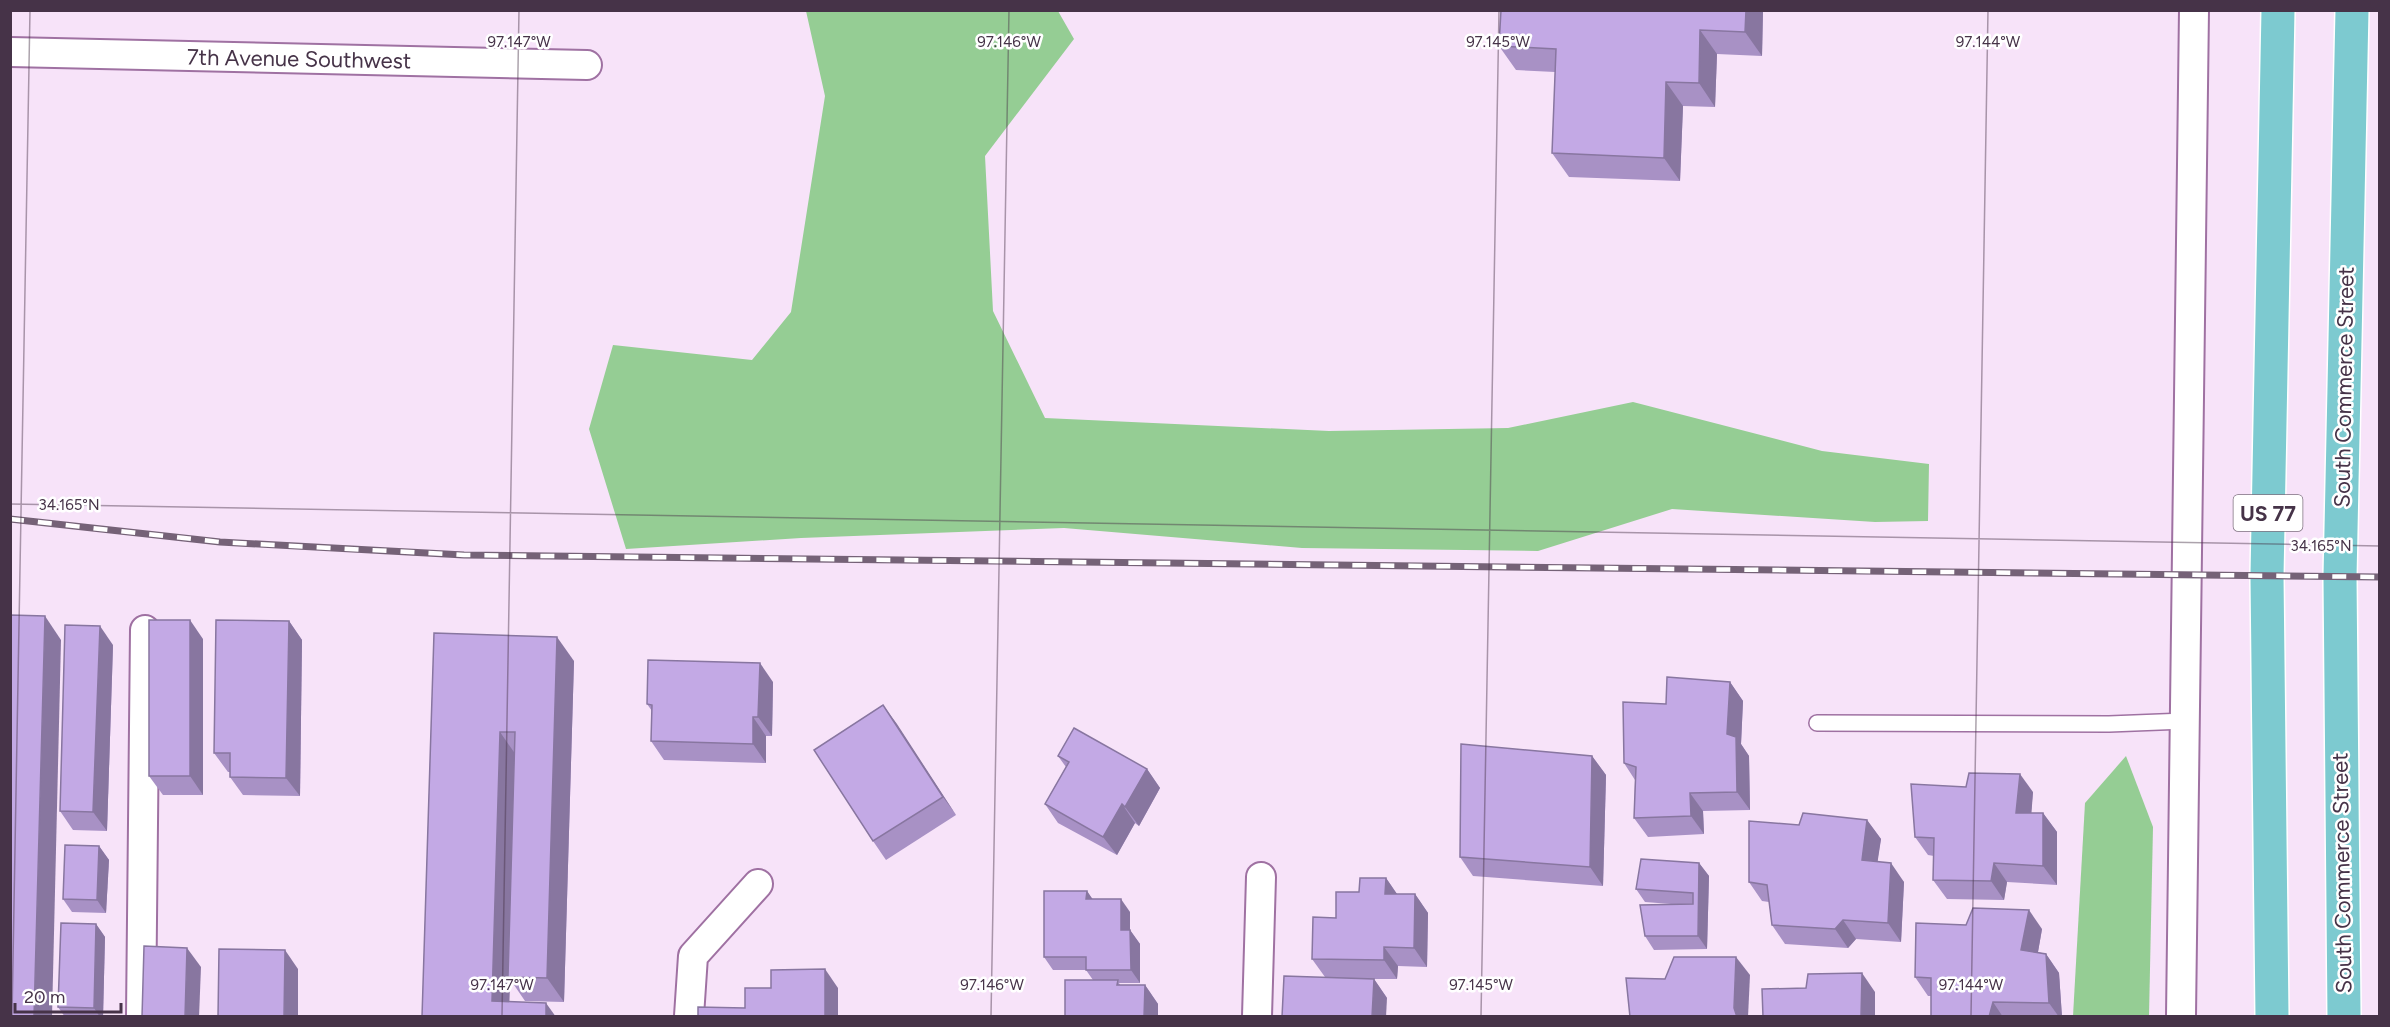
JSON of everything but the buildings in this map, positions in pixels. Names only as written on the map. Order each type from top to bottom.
[{"type":"main road","name":"US 77","points":[[2272,1017],[2267,576],[2278,10]]},
{"type":"main road","name":"South Commerce Street","points":[[2344,1017],[2340,577],[2352,10]]},
{"type":"street","points":[[2181,1017],[2194,10]]},
{"type":"street","name":"7th Avenue Southwest","points":[[10,52],[587,65]]},
{"type":"street","points":[[141,1017],[145,630]]},
{"type":"street","points":[[1257,1017],[1261,877]]},
{"type":"street","points":[[689,1017],[693,956],[758,884]]},
{"type":"lane","points":[[1817,723],[2109,724],[2185,721]]},
{"type":"green space","points":[[806,11],[1058,11],[1074,39],[985,156],[993,311],[1045,418],[1329,431],[1508,428],[1633,402],[1822,451],[1929,464],[1928,521],[1875,522],[1672,509],[1538,551],[1302,548],[1064,528],[801,538],[626,549],[589,429],[613,345],[752,360],[791,312],[825,96]]},
{"type":"green space","points":[[2126,756],[2153,827],[2149,1016],[2073,1016],[2085,803]]},
{"type":"railway","points":[[10,519],[220,542],[464,555],[2380,577]]}]
